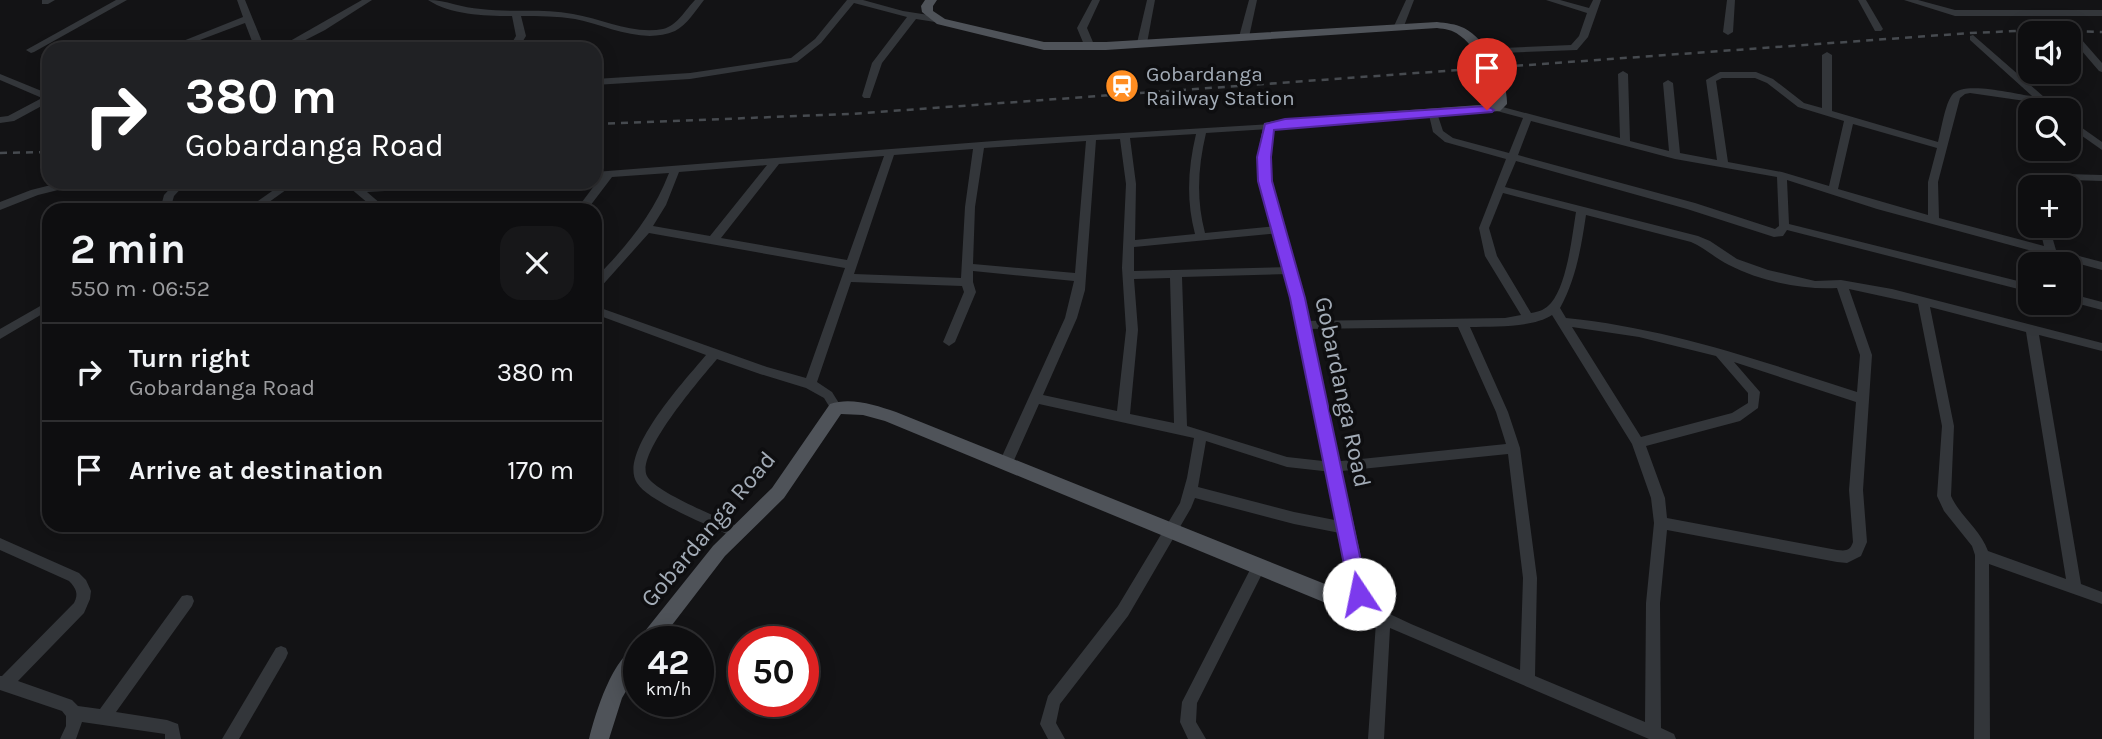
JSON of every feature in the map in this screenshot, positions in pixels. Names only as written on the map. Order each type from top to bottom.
[{"type":"main road","points":[[931,0],[927,9],[935,19],[1044,46],[1090,47],[1399,26],[1453,27],[1468,36],[1480,52],[1500,89],[1502,104],[1496,108],[1434,115],[1269,126]]},
{"type":"main road","name":"Gobardanga Road","points":[[1269,126],[1264,169],[1277,230],[1303,325],[1359,594],[1358,603]]},
{"type":"main road","points":[[836,408],[876,413],[1006,463],[1345,602],[1358,603]]},
{"type":"main road","name":"Gobardanga Road","points":[[661,626],[736,532],[778,493],[836,408]]},
{"type":"main road","points":[[599,739],[609,701],[623,675]]},
{"type":"street","points":[[46,42],[123,0]]},
{"type":"street","points":[[241,0],[258,42]]},
{"type":"street","points":[[295,42],[368,0]]},
{"type":"street","points":[[432,0],[468,12],[563,14],[634,33],[650,34],[678,27],[700,0]]},
{"type":"street","points":[[602,82],[690,76],[794,60],[818,41],[853,0],[935,19]]},
{"type":"street","points":[[1090,47],[1082,28],[1096,0]]},
{"type":"street","points":[[1142,43],[1151,0]]},
{"type":"street","points":[[1244,37],[1253,0]]},
{"type":"street","points":[[1399,26],[1410,0]]},
{"type":"street","points":[[1550,0],[1592,12]]},
{"type":"street","points":[[1480,52],[1574,48],[1583,37],[1597,0]]},
{"type":"street","points":[[1728,32],[1731,0]]},
{"type":"street","points":[[1862,0],[1878,29]]},
{"type":"street","points":[[1908,0],[1955,13],[2102,13]]},
{"type":"street","points":[[2070,0],[2075,12]]},
{"type":"street","points":[[516,15],[522,36],[518,42]]},
{"type":"street","points":[[867,96],[877,63],[913,16]]},
{"type":"street","points":[[186,42],[249,18]]},
{"type":"street","points":[[1973,38],[2040,98]]},
{"type":"street","points":[[31,50],[42,44]]},
{"type":"street","points":[[2081,44],[2102,69]]},
{"type":"street","points":[[1827,55],[1827,113]]},
{"type":"street","points":[[1623,74],[1625,144]]},
{"type":"street","points":[[1723,163],[1711,80],[1714,76],[1756,75],[1770,81],[1796,102],[1943,147]]},
{"type":"street","points":[[0,78],[42,94]]},
{"type":"street","points":[[1668,83],[1675,156]]},
{"type":"street","points":[[1934,220],[1933,182],[1955,97],[1962,91],[1970,90],[2023,98]]},
{"type":"street","points":[[0,120],[10,119],[42,101]]},
{"type":"street","points":[[1496,108],[1675,156],[1782,175],[2047,252]]},
{"type":"street","points":[[1434,115],[1437,132],[1460,143],[1512,155],[1691,206],[1766,232],[1780,233],[1784,226],[1782,175]]},
{"type":"street","points":[[1528,117],[1484,228],[1486,243],[1503,280],[1528,319]]},
{"type":"street","points":[[1833,190],[1849,120]]},
{"type":"street","points":[[602,174],[1269,126]]},
{"type":"street","points":[[1201,237],[1193,213],[1192,171],[1202,130]]},
{"type":"street","points":[[2081,131],[2102,147]]},
{"type":"street","points":[[1123,417],[1132,330],[1128,244],[1131,184],[1125,135]]},
{"type":"street","points":[[1006,463],[1070,318],[1080,278],[1091,138]]},
{"type":"street","points":[[2090,138],[2102,139]]},
{"type":"street","points":[[949,342],[970,292],[967,282],[971,207],[979,145]]},
{"type":"street","points":[[810,384],[891,153]]},
{"type":"street","points":[[715,239],[776,162]]},
{"type":"street","points":[[602,278],[648,229],[665,199],[675,169]]},
{"type":"street","points":[[602,183],[609,174]]},
{"type":"street","points":[[2081,177],[2102,178]]},
{"type":"street","points":[[0,206],[47,189]]},
{"type":"street","points":[[260,203],[282,189]]},
{"type":"street","points":[[357,189],[373,201],[370,203]]},
{"type":"street","points":[[586,203],[597,189]]},
{"type":"street","points":[[1499,189],[1694,239],[1733,262],[1766,274],[1815,285],[1842,284],[1923,300],[2102,346]]},
{"type":"street","points":[[1303,325],[1462,323],[1528,319],[1543,315],[1553,308],[1562,294],[1574,259],[1582,209]]},
{"type":"street","points":[[1784,226],[2018,285]]},
{"type":"street","points":[[648,229],[851,265]]},
{"type":"street","points":[[1128,244],[1277,230]]},
{"type":"street","points":[[2081,261],[2102,266]]},
{"type":"street","points":[[969,267],[1080,278]]},
{"type":"street","points":[[1129,275],[1289,271]]},
{"type":"street","points":[[1176,274],[1181,429]]},
{"type":"street","points":[[847,278],[967,282]]},
{"type":"street","points":[[1661,523],[1837,556],[1847,557],[1856,552],[1860,542],[1856,490],[1866,355],[1842,284]]},
{"type":"street","points":[[1923,300],[1948,426],[1944,496],[1949,507],[1978,543],[1982,555],[1982,739]]},
{"type":"street","points":[[2081,300],[2102,306]]},
{"type":"street","points":[[1358,603],[1383,619],[1660,736],[1653,603],[1661,523],[1652,477],[1638,443],[1553,308]]},
{"type":"street","points":[[0,335],[42,309]]},
{"type":"street","points":[[602,312],[810,384],[828,395],[836,408]]},
{"type":"street","points":[[1563,322],[1615,327],[1721,355],[1863,399]]},
{"type":"street","points":[[1462,323],[1502,412],[1514,448],[1530,578],[1527,680]]},
{"type":"street","points":[[2032,329],[2041,403],[2064,511],[2075,589]]},
{"type":"street","points":[[715,352],[647,442],[638,460],[636,472],[642,481],[657,492],[736,532]]},
{"type":"street","points":[[1638,443],[1736,417],[1754,405],[1754,393],[1721,355]]},
{"type":"street","points":[[1035,398],[1201,434],[1238,444],[1273,458],[1332,467],[1514,448]]},
{"type":"street","points":[[1057,739],[1048,724],[1053,701],[1123,611],[1168,531],[1180,516],[1191,491],[1201,434]]},
{"type":"street","points":[[1191,491],[1294,518],[1345,528]]},
{"type":"street","points":[[0,544],[74,576],[83,586],[85,593],[79,608],[2,684]]},
{"type":"street","points":[[1982,555],[2102,598]]},
{"type":"street","points":[[1198,739],[1188,726],[1190,702],[1259,566]]},
{"type":"street","points":[[103,718],[187,601]]},
{"type":"street","points":[[1376,739],[1383,619]]},
{"type":"street","points":[[230,739],[281,653]]},
{"type":"street","points":[[2,684],[57,699],[75,713],[167,727],[172,729],[173,739]]},
{"type":"street","points":[[68,739],[74,726],[75,713]]},
{"type":"railway","points":[[602,124],[850,114],[1970,33],[2040,30],[2102,32]]},
{"type":"railway","points":[[0,153],[42,152]]},
{"type":"place","name":"Gobardanga Railway Station","points":[[1122,86]]},
{"type":"route","points":[[1359,594],[1297,298],[1265,181],[1264,157],[1269,126],[1487,110]]}]
